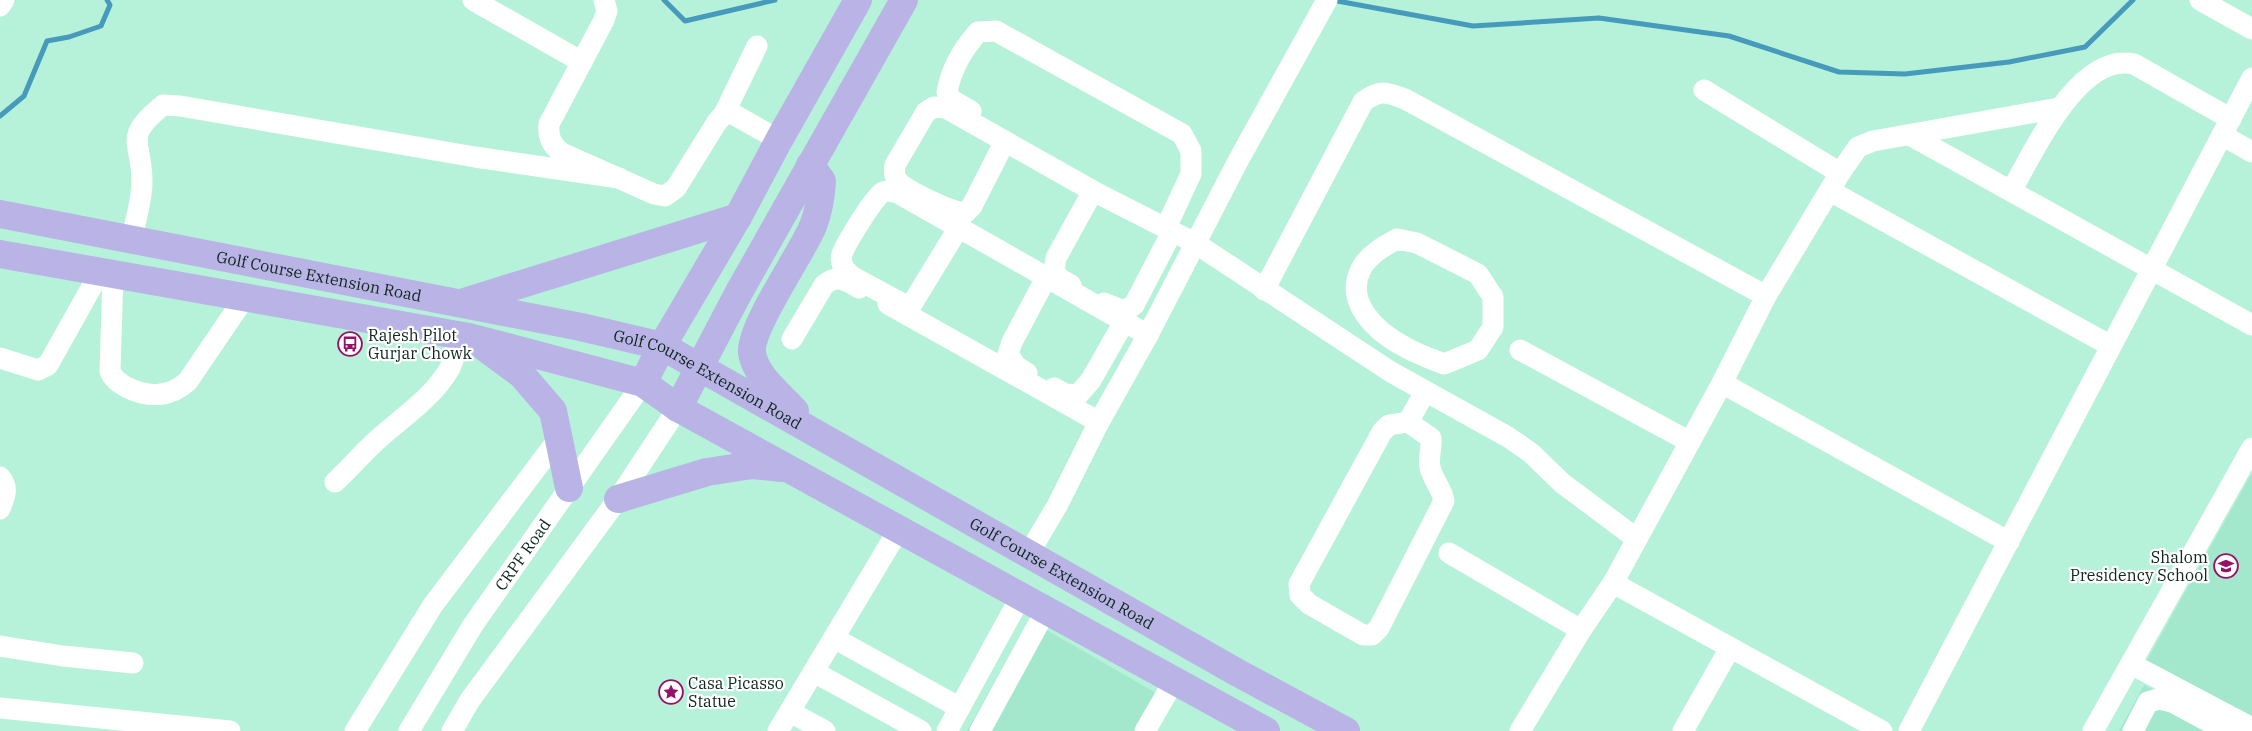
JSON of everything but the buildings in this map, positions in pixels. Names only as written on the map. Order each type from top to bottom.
[{"type":"main road","points":[[643,383],[662,346],[738,217],[858,0]]},
{"type":"main road","points":[[678,408],[739,292],[904,0]]},
{"type":"main road","points":[[800,424],[797,412],[761,374],[752,354],[752,346],[759,326],[813,227],[820,205],[822,181],[810,165]]},
{"type":"main road","name":"Golf Course Extension Road","points":[[0,214],[581,327],[662,346],[699,369],[1029,553],[1238,673],[1346,731]]},
{"type":"main road","points":[[460,303],[738,217]]},
{"type":"main road","name":"Golf Course Extension Road","points":[[0,254],[463,336],[643,383],[678,408],[1266,731]]},
{"type":"main road","points":[[205,290],[208,254]]},
{"type":"main road","points":[[463,336],[522,375],[553,411],[569,488]]},
{"type":"main road","points":[[618,499],[707,472],[752,465],[788,468]]},
{"type":"street","points":[[472,0],[582,62]]},
{"type":"street","points":[[604,0],[607,11],[604,20],[549,124],[548,134],[554,147],[562,153],[654,194],[665,196],[671,194],[724,114],[757,46]]},
{"type":"street","points":[[2200,0],[2249,21]]},
{"type":"street","points":[[1029,553],[1058,506],[1099,422],[1148,336],[1197,239],[1326,3]]},
{"type":"street","points":[[1093,191],[1056,258],[1054,271],[1060,279],[1113,308],[1124,311],[1134,305],[1171,225],[1191,174],[1191,151],[1182,134],[996,31],[978,32],[968,44],[950,77],[947,92],[952,100],[1171,225],[1197,239],[1264,290],[1391,372],[1508,437],[1531,454],[1562,483],[1637,539]]},
{"type":"street","points":[[2011,191],[2059,108],[2093,73],[2124,62],[2134,64],[2226,127],[2252,152]]},
{"type":"street","points":[[1909,731],[2252,78]]},
{"type":"street","points":[[1704,90],[1840,173]]},
{"type":"street","points":[[1264,290],[1363,102],[1374,93],[1382,93],[1405,100],[1766,296]]},
{"type":"street","points":[[132,239],[142,182],[136,137],[143,122],[163,105],[189,107],[484,158],[619,178]]},
{"type":"street","points":[[1005,141],[972,206],[965,213],[956,213],[907,188],[897,180],[894,171],[895,164],[926,112],[934,107],[946,108],[1005,141],[1093,191],[1171,225]]},
{"type":"street","points":[[1520,731],[1581,630],[1613,583],[1722,383],[1766,296],[1840,173],[1858,147],[1873,141],[2059,108]]},
{"type":"street","points":[[724,114],[731,113],[779,140]]},
{"type":"street","points":[[1910,135],[2151,270],[2252,324]]},
{"type":"street","points":[[1830,191],[2111,346]]},
{"type":"street","points":[[959,227],[912,304],[905,305],[853,278],[846,272],[843,266],[842,255],[872,201],[882,192],[898,193],[959,227],[1148,336]]},
{"type":"street","points":[[1397,239],[1417,243],[1478,274],[1493,297],[1493,327],[1478,350],[1444,364],[1404,347],[1378,330],[1362,310],[1354,288],[1362,267],[1377,251],[1397,239]]},
{"type":"street","points":[[106,273],[110,371],[113,378],[138,392],[166,394],[180,388],[188,381],[245,297]]},
{"type":"street","points":[[0,358],[38,370],[48,365],[106,273]]},
{"type":"street","points":[[792,339],[824,286],[830,280],[842,278],[1099,422]]},
{"type":"street","points":[[1046,278],[1012,342],[1008,354],[1016,366],[1065,394],[1078,395],[1091,380],[1124,322]]},
{"type":"street","points":[[335,482],[374,442],[427,396],[449,369],[463,336]]},
{"type":"street","points":[[1391,372],[1404,347]]},
{"type":"street","points":[[1520,350],[1690,442]]},
{"type":"street","name":"CRPF Road","points":[[410,731],[473,625],[643,383]]},
{"type":"street","points":[[1722,383],[2009,542]]},
{"type":"street","points":[[1408,422],[1425,392]]},
{"type":"street","points":[[452,731],[470,700],[618,499],[678,408]]},
{"type":"street","points":[[1408,422],[1431,438],[1432,448],[1429,466],[1443,493],[1444,501],[1379,628],[1372,635],[1364,636],[1309,604],[1300,595],[1299,584],[1382,432],[1389,425],[1408,422]]},
{"type":"street","points":[[355,731],[433,605],[559,438]]},
{"type":"street","points":[[2093,731],[2252,448]]},
{"type":"street","points":[[0,477],[6,484],[6,494],[0,509]]},
{"type":"street","points":[[778,731],[899,529]]},
{"type":"street","points":[[1449,554],[1581,630]]},
{"type":"street","points":[[1613,583],[1882,731]]},
{"type":"street","points":[[947,731],[1021,596]]},
{"type":"street","points":[[980,731],[1046,610]]},
{"type":"street","points":[[834,638],[960,708]]},
{"type":"street","points":[[0,646],[133,663]]},
{"type":"street","points":[[1683,731],[1730,648]]},
{"type":"street","points":[[2131,664],[2226,731]]},
{"type":"street","points":[[814,672],[921,731]]},
{"type":"street","points":[[1145,731],[1174,681]]},
{"type":"street","points":[[2133,731],[2148,702],[2159,699],[2182,699],[2252,728]]},
{"type":"street","points":[[0,708],[230,731]]},
{"type":"street","points":[[790,712],[825,731]]},
{"type":"shaded area","name":"Shalom Presidency School","points":[[2252,473],[2252,717],[2147,660]]},
{"type":"shaded area","points":[[1029,620],[1156,693],[1136,731],[967,731]]},
{"type":"shaded area","points":[[2144,685],[2231,731],[2119,731]]},
{"type":"waterway","points":[[0,116],[24,96],[47,41],[69,37],[101,26],[110,5],[107,0]]},
{"type":"waterway","points":[[664,0],[685,21],[775,0]]},
{"type":"waterway","points":[[1332,0],[1473,26],[1599,18],[1729,36],[1839,72],[1905,74],[2009,62],[2085,47],[2133,0]]},
{"type":"place","name":"Rajesh Pilot Gurjar Chowk","points":[[350,344]]},
{"type":"place","name":"Shalom Presidency School","points":[[2226,566]]},
{"type":"place","name":"Casa Picasso Statue","points":[[671,692]]}]
